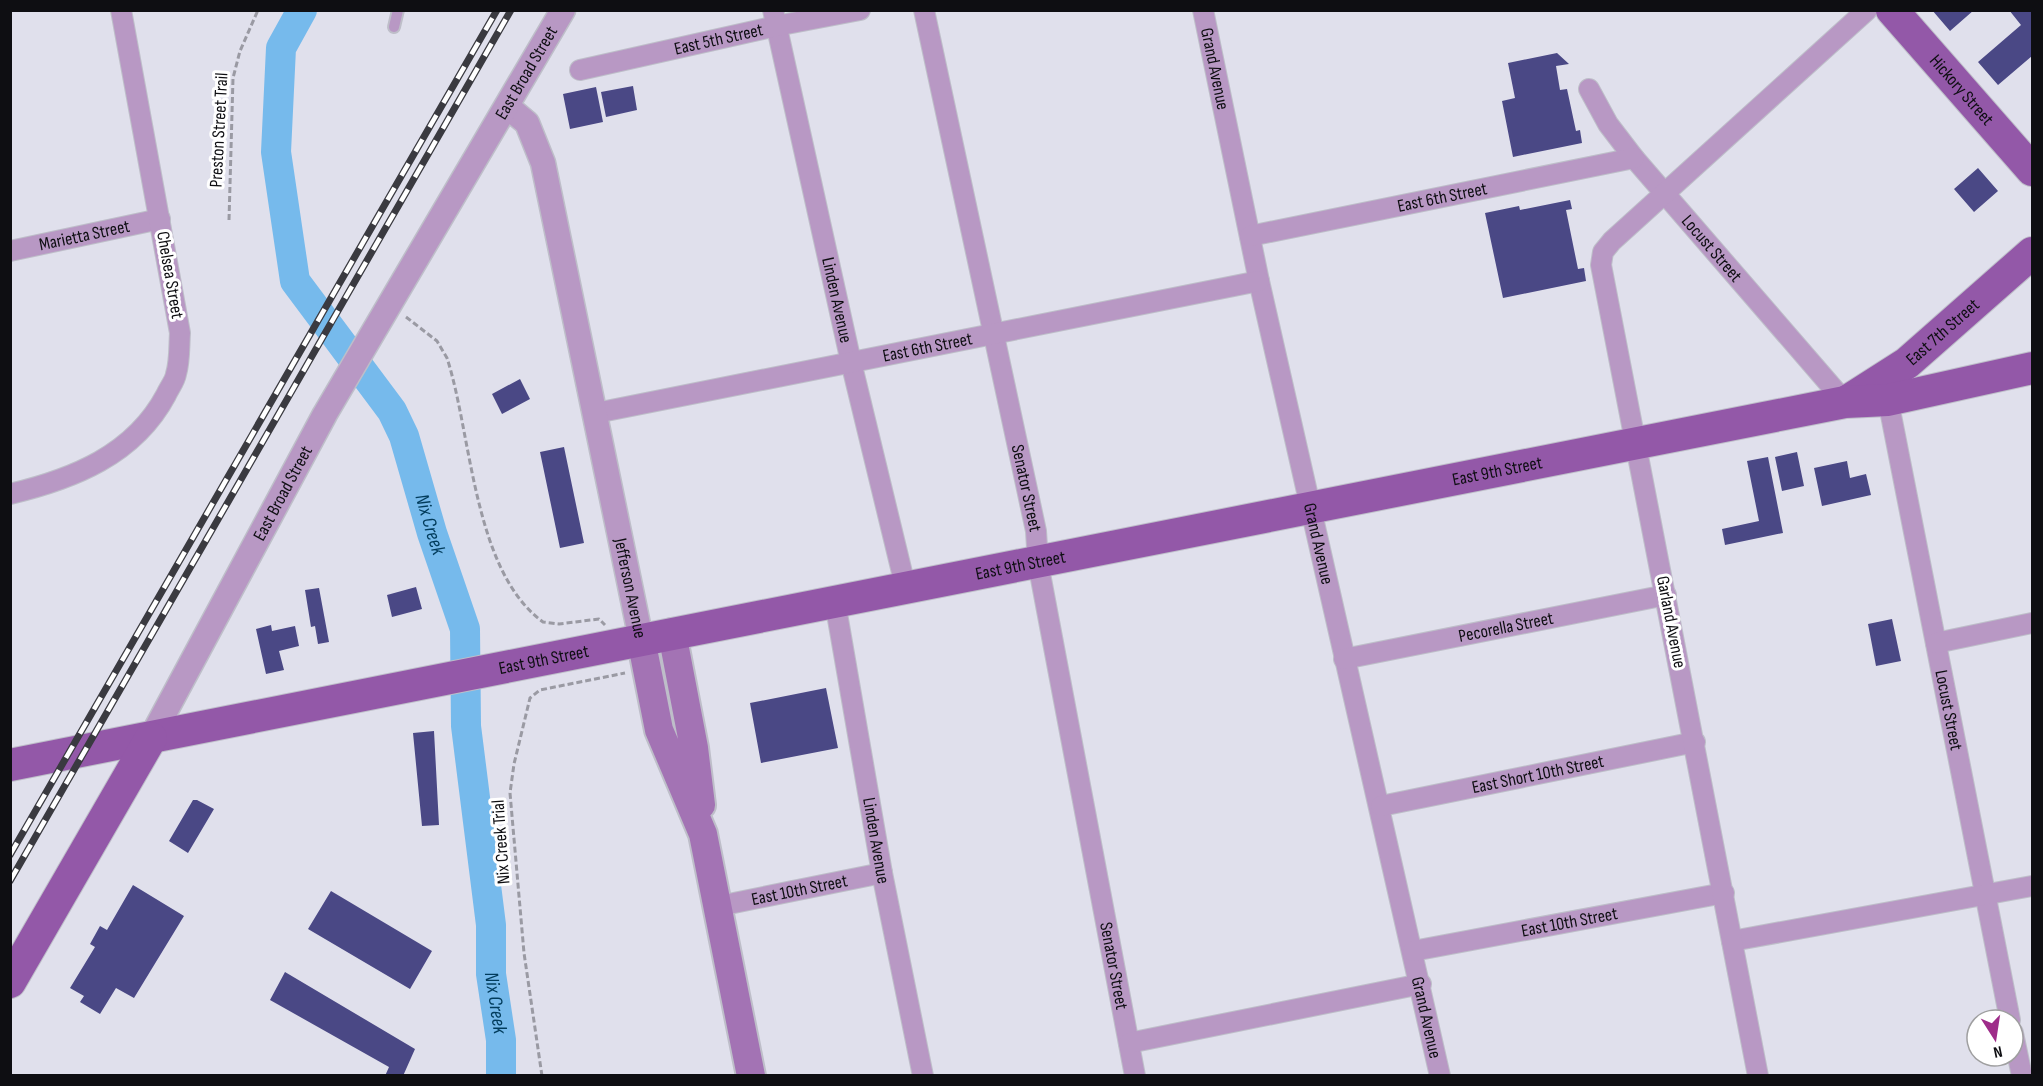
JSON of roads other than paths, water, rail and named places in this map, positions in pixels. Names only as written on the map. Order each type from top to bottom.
[{"type":"main road","name":"Hickory Street","points":[[1892,10],[2032,170]]},
{"type":"main road","name":"East 7th Street","points":[[1845,402],[1907,363],[2032,253]]},
{"type":"main road","name":"East 9th Street","points":[[10,765],[495,670],[641,639],[1038,563],[1310,506],[1845,402],[1888,400],[2032,368]]},
{"type":"main road","points":[[672,633],[698,770],[703,834]]},
{"type":"main road","name":"Jefferson Avenue","points":[[641,639],[659,730],[703,834],[751,1076]]},
{"type":"main road","name":"East Broad Street","points":[[10,982],[151,738]]},
{"type":"street","name":"Chelsea Street","points":[[10,494],[54,483],[97,464],[132,439],[158,410],[176,375],[180,333],[121,10]]},
{"type":"street","name":"East Broad Street","points":[[151,738],[325,414],[399,307],[563,10]]},
{"type":"street","name":"East 5th Street","points":[[580,70],[775,18],[860,10]]},
{"type":"street","name":"Senator Street","points":[[924,10],[1036,531],[1038,563],[1135,1076]]},
{"type":"street","name":"Grand Avenue","points":[[1203,10],[1259,280],[1344,659],[1381,806],[1440,1076]]},
{"type":"street","points":[[1665,194],[1867,10]]},
{"type":"street","name":"Linden Avenue","points":[[775,18],[851,362],[906,589]]},
{"type":"street","name":"Locust Street","points":[[1589,89],[1608,124],[1634,158],[1845,402]]},
{"type":"street","name":"Jefferson Avenue","points":[[508,106],[527,123],[543,163],[641,639]]},
{"type":"street","name":"East 6th Street","points":[[1250,236],[1634,158]]},
{"type":"street","name":"Garland Avenue","points":[[1665,194],[1603,252],[1601,265],[1758,1076]]},
{"type":"street","name":"Marietta Street","points":[[10,251],[160,219]]},
{"type":"street","name":"East 6th Street","points":[[596,413],[1259,280]]},
{"type":"street","name":"Locust Street","points":[[1888,400],[2008,1008]]},
{"type":"street","name":"Pecorella Street","points":[[1344,659],[1666,595]]},
{"type":"street","name":"Linden Avenue","points":[[835,602],[882,873],[923,1076]]},
{"type":"street","points":[[1936,643],[2032,623]]},
{"type":"street","name":"East Short 10th Street","points":[[1381,806],[1695,742]]},
{"type":"street","name":"East 10th Street","points":[[718,906],[882,873]]},
{"type":"street","points":[[1732,941],[2032,886]]},
{"type":"street","name":"East 10th Street","points":[[1413,951],[1724,893]]},
{"type":"street","points":[[1129,1043],[1421,984]]},
{"type":"lane","points":[[394,27],[398,10]]},
{"type":"waterway","name":"Nix Creek","points":[[302,10],[281,48],[276,152],[295,281],[392,411],[404,436],[432,533],[465,629],[466,726],[491,925],[491,974],[501,1040],[501,1076]]},
{"type":"railway","points":[[10,855],[497,10]]},
{"type":"railway","points":[[10,881],[511,10]]}]
